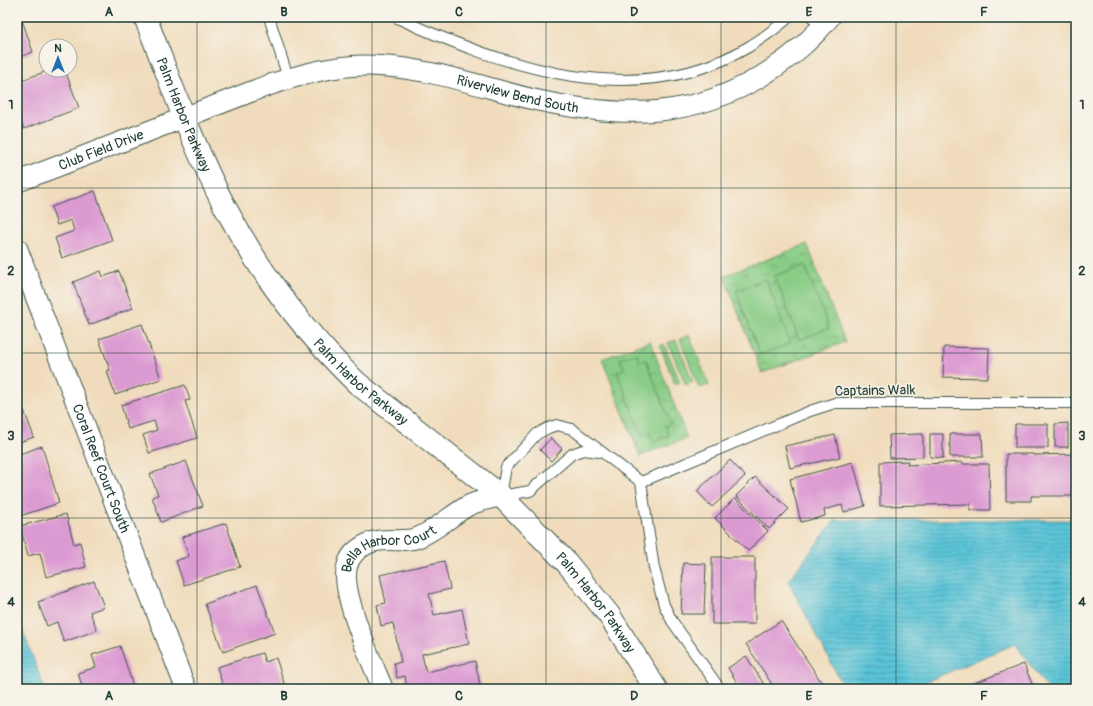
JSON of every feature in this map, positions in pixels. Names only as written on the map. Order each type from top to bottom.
[{"type":"street","name":"Palm Harbor Parkway","points":[[145,17],[209,175],[241,235],[276,289],[313,336],[338,365],[357,383],[501,496],[567,563],[609,615],[656,689]]},
{"type":"street","name":"Riverview Bend South","points":[[185,117],[288,78],[334,68],[365,65],[382,66],[434,75],[535,100],[572,107],[624,112],[659,112],[674,110],[700,103],[740,88],[764,75],[790,57],[821,21]]},
{"type":"street","name":"Club Field Drive","points":[[17,182],[185,117]]},
{"type":"street","name":"Coral Reef Court South","points":[[17,248],[186,689]]},
{"type":"street","name":"Bella Harbor Court","points":[[383,689],[352,610],[346,588],[346,568],[352,556],[361,547],[376,541],[417,538],[466,507],[501,496]]},
{"type":"lane","points":[[269,17],[288,78]]},
{"type":"lane","points":[[395,17],[503,60],[566,74],[612,80],[644,80],[662,78],[708,67],[751,45],[770,33],[789,17]]},
{"type":"lane","name":"Captains Walk","points":[[641,482],[810,411],[835,403],[1076,403]]},
{"type":"lane","points":[[600,452],[583,450],[572,454],[530,492],[501,496],[506,466],[537,434],[557,425],[572,429],[641,482],[654,568],[664,605],[672,621],[720,689]]},
{"type":"green space","points":[[807,244],[845,342],[762,373],[724,276]]},
{"type":"green space","points":[[805,265],[829,328],[799,340],[775,276]]},
{"type":"green space","points":[[766,279],[790,343],[760,355],[736,291]]},
{"type":"green space","points":[[689,335],[709,385],[699,388],[680,339]]},
{"type":"green space","points":[[676,340],[693,382],[686,385],[668,343]]},
{"type":"green space","points":[[650,341],[687,438],[640,456],[602,359]]},
{"type":"green space","points":[[664,344],[680,382],[675,384],[660,346]]},
{"type":"green space","points":[[636,353],[640,362],[646,360],[671,424],[665,426],[669,435],[653,442],[649,432],[642,435],[617,372],[624,369],[620,359]]},
{"type":"water","points":[[835,520],[1076,520],[1076,689],[1048,689],[1015,644],[909,689],[861,689],[841,682],[788,581]]},
{"type":"water","points":[[17,616],[45,689],[17,689]]},
{"type":"building","points":[[17,17],[21,17],[33,52],[17,58]]},
{"type":"building","points":[[38,74],[38,78],[68,78],[79,108],[24,129],[17,111],[17,100],[20,98],[17,90],[17,82]]},
{"type":"building","points":[[95,191],[112,240],[62,258],[55,238],[74,231],[71,220],[57,225],[51,207]]},
{"type":"building","points":[[101,271],[103,277],[119,271],[133,308],[89,325],[73,282]]},
{"type":"building","points":[[142,324],[161,379],[115,395],[107,371],[110,370],[99,339]]},
{"type":"building","points":[[944,347],[989,348],[988,378],[943,377]]},
{"type":"building","points":[[185,385],[190,400],[185,401],[197,438],[149,453],[143,435],[157,430],[154,421],[128,429],[121,405]]},
{"type":"building","points":[[17,392],[34,437],[17,443]]},
{"type":"building","points":[[1068,423],[1068,447],[1055,447],[1055,424]]},
{"type":"building","points":[[1015,424],[1048,424],[1048,448],[1015,448]]},
{"type":"building","points":[[923,434],[923,457],[890,458],[889,435]]},
{"type":"building","points":[[930,434],[943,434],[943,458],[930,457]]},
{"type":"building","points":[[950,434],[982,434],[983,457],[950,457]]},
{"type":"building","points":[[835,435],[840,457],[790,468],[785,446]]},
{"type":"building","points":[[551,438],[562,449],[551,461],[540,450]]},
{"type":"building","points":[[42,446],[59,503],[17,517],[17,455]]},
{"type":"building","points":[[1006,454],[1076,454],[1076,496],[1031,496],[1031,501],[1006,501]]},
{"type":"building","points":[[730,460],[745,476],[712,507],[697,491]]},
{"type":"building","points":[[186,461],[203,506],[161,522],[152,497],[158,495],[150,474]]},
{"type":"building","points":[[908,461],[907,465],[962,462],[962,464],[989,464],[990,510],[970,510],[970,504],[880,506],[880,462]]},
{"type":"building","points":[[853,462],[865,506],[844,512],[842,505],[824,510],[825,516],[801,522],[790,479]]},
{"type":"building","points":[[755,477],[789,509],[769,529],[736,496]]},
{"type":"building","points":[[735,498],[768,531],[748,551],[715,518]]},
{"type":"building","points":[[66,514],[74,544],[80,542],[86,567],[46,577],[40,553],[28,556],[20,526]]},
{"type":"building","points":[[226,523],[240,567],[184,585],[176,561],[189,556],[182,537]]},
{"type":"building","points":[[712,557],[755,557],[755,624],[712,624]]},
{"type":"building","points":[[444,561],[450,589],[429,594],[434,615],[462,609],[469,644],[422,654],[426,672],[475,661],[481,689],[407,689],[405,676],[397,678],[394,663],[401,662],[393,623],[381,626],[377,605],[386,603],[380,575]]},
{"type":"building","points":[[683,563],[706,564],[704,614],[681,614]]},
{"type":"building","points":[[94,581],[104,607],[90,612],[97,630],[64,642],[57,622],[47,626],[38,602]]},
{"type":"building","points":[[257,585],[275,633],[223,652],[205,604]]},
{"type":"building","points":[[781,621],[826,689],[775,689],[746,644]]},
{"type":"building","points":[[120,646],[134,689],[83,689],[78,673],[96,667],[92,655]]},
{"type":"building","points":[[262,653],[265,662],[276,658],[286,689],[224,689],[217,667]]},
{"type":"building","points":[[746,656],[767,689],[741,689],[728,668]]},
{"type":"building","points":[[1024,664],[1034,689],[958,689]]}]
